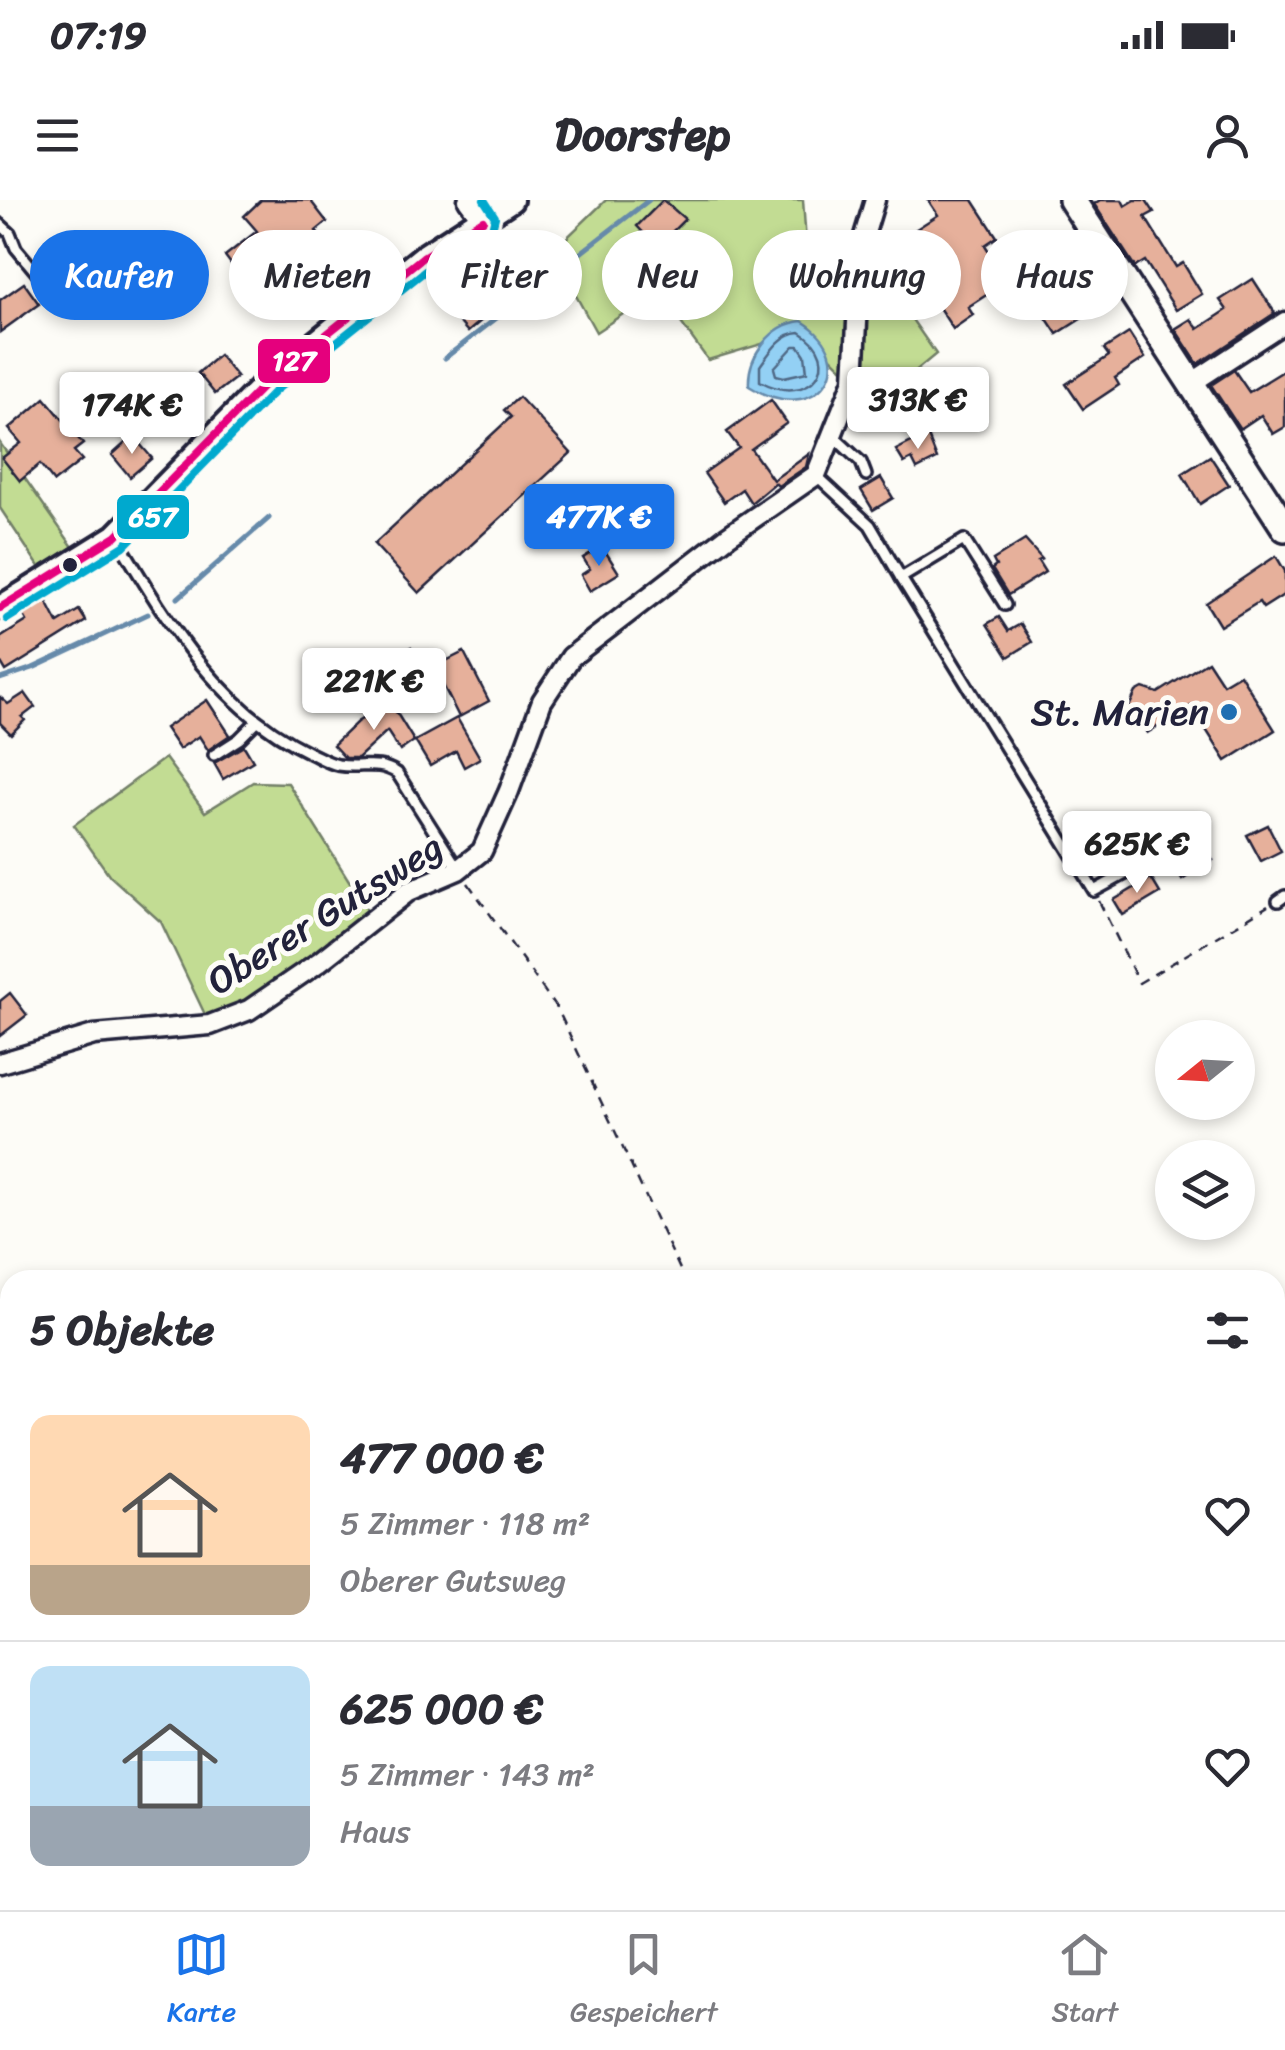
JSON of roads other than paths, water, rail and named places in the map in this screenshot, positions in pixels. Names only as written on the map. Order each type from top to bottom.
[{"type":"main road","points":[[1072,200],[1285,528]]},
{"type":"street","points":[[468,200],[483,220]]},
{"type":"street","points":[[0,608],[116,536],[267,382],[423,257],[511,200]]},
{"type":"street","points":[[816,475],[854,380],[861,246],[874,200]]},
{"type":"street","points":[[1190,384],[1285,322]]},
{"type":"street","name":"Oberer Gutsweg","points":[[0,1063],[94,1035],[210,1024],[249,1010],[319,962],[409,891],[458,870],[482,851],[542,701],[571,657],[728,536],[816,475]]},
{"type":"lane","points":[[0,224],[30,263]]},
{"type":"lane","points":[[833,436],[860,462],[866,474]]},
{"type":"lane","points":[[816,475],[870,525],[1094,891],[1140,866]]},
{"type":"lane","points":[[116,536],[192,655],[241,710],[291,744],[335,765],[384,765],[397,773],[458,870]]},
{"type":"lane","points":[[901,578],[964,540],[1005,605]]},
{"type":"lane","points":[[214,755],[239,740],[257,722]]},
{"type":"water","points":[[802,321],[821,337],[830,354],[831,370],[825,384],[813,395],[795,399],[774,397],[749,386],[752,364],[763,343],[780,328]]},
{"type":"waterway","points":[[445,358],[649,200]]},
{"type":"waterway","points":[[178,598],[269,518]]},
{"type":"waterway","points":[[0,679],[33,668],[148,614]]},
{"type":"place","name":"St. Marien","points":[[1229,712]]}]
